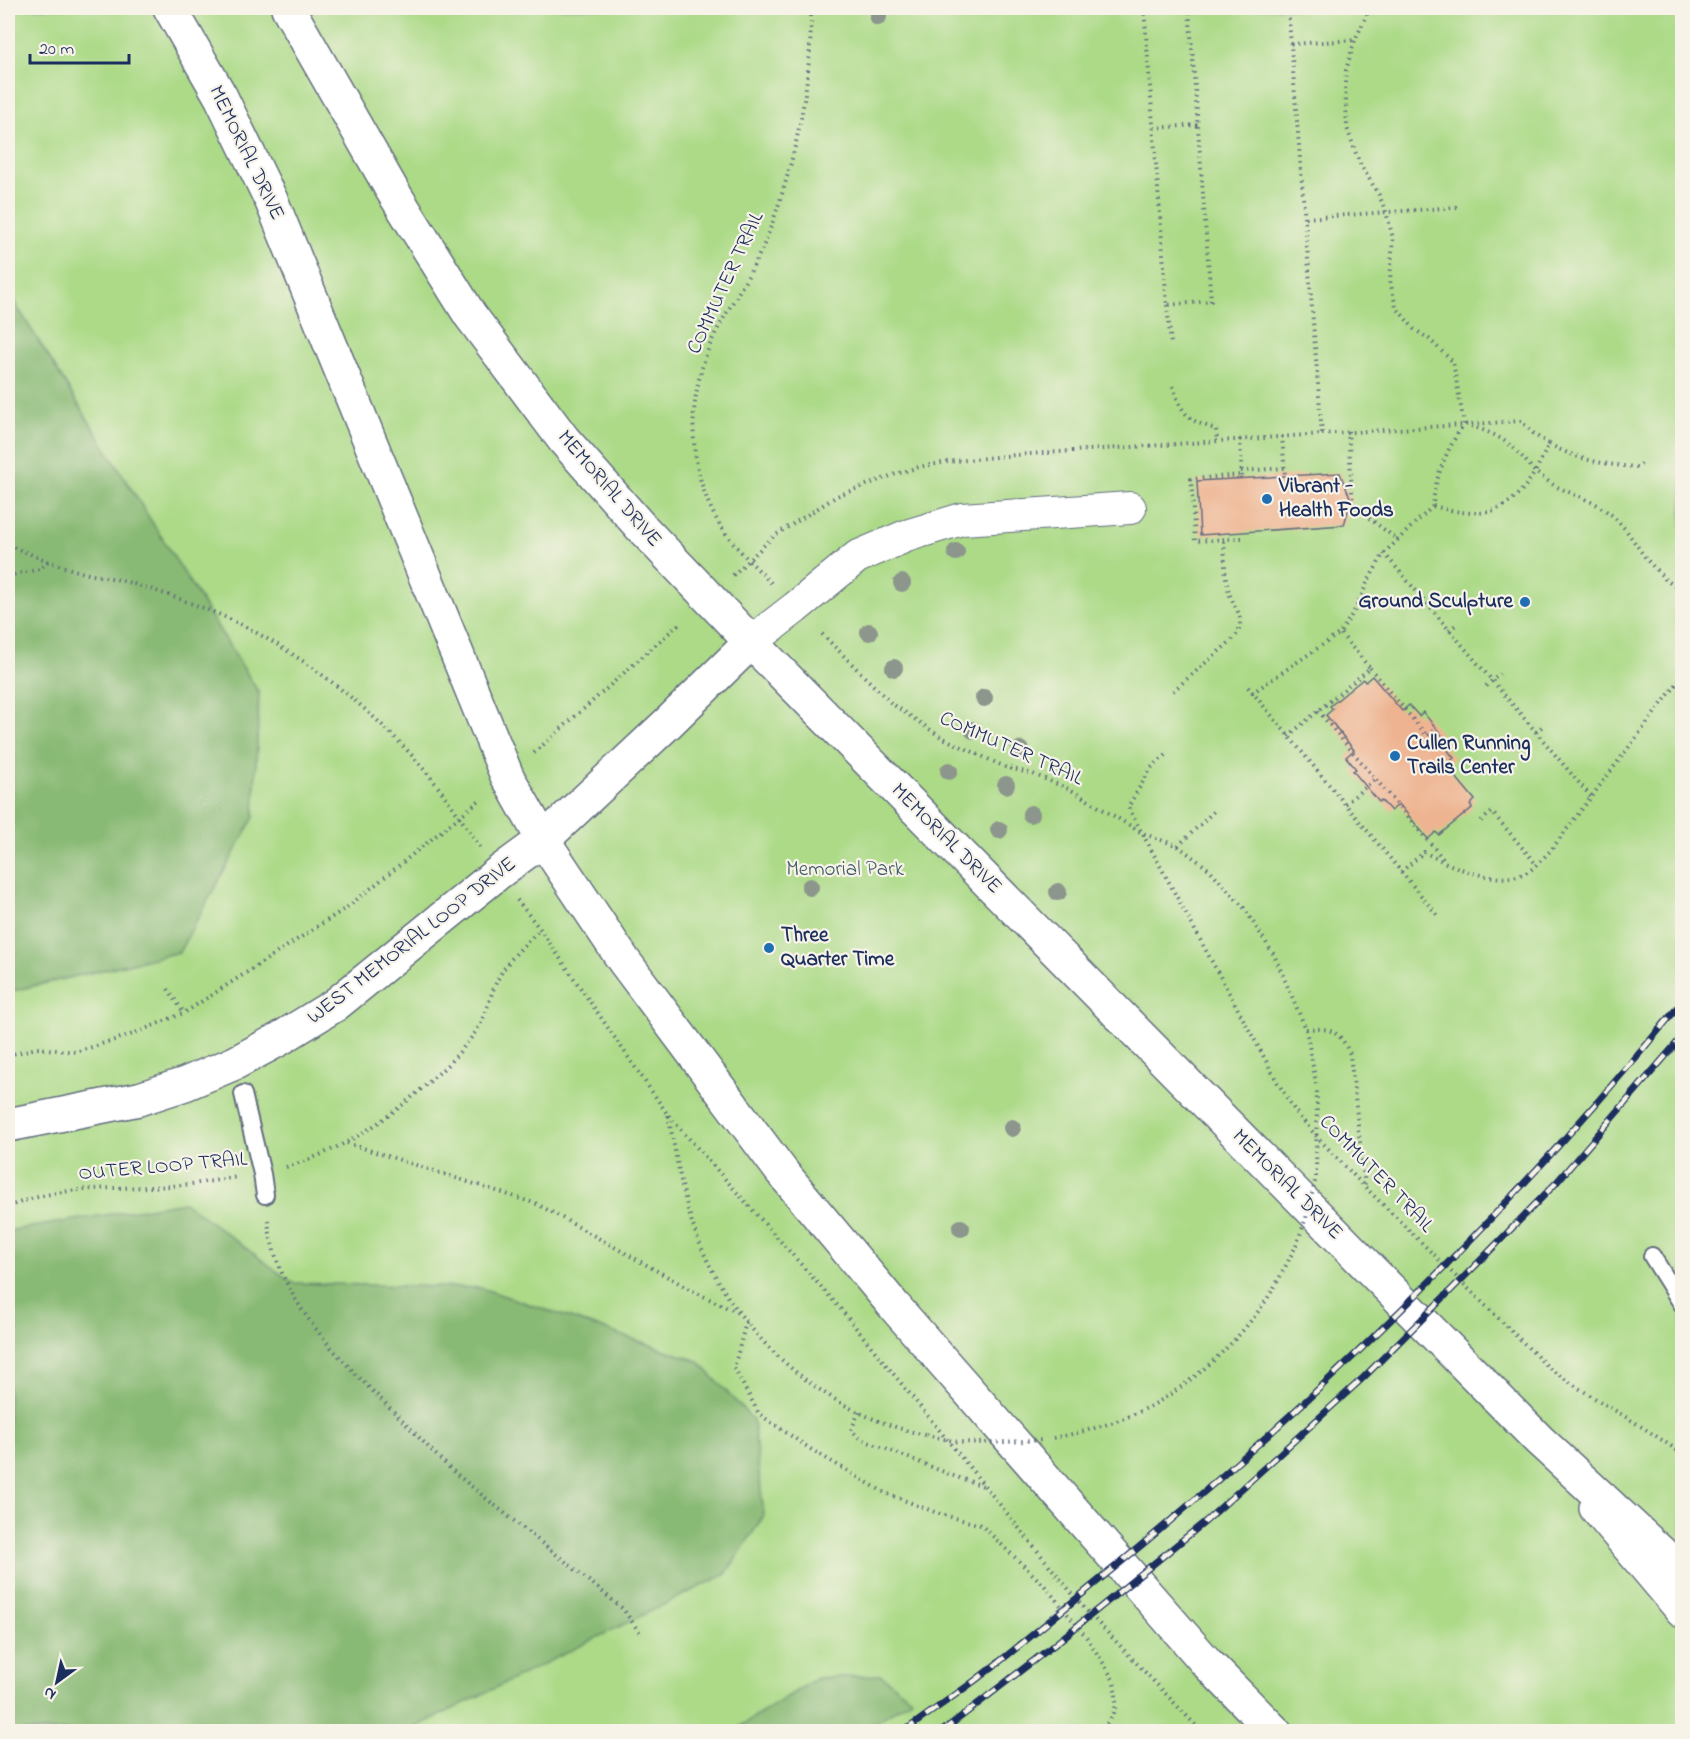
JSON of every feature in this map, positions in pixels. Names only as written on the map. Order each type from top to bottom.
[{"type":"main road","name":"MEMORIAL DRIVE","points":[[170,8],[221,97],[272,202],[507,777],[543,840],[624,961],[782,1172],[895,1307],[1207,1663],[1258,1731]]},
{"type":"main road","name":"MEMORIAL DRIVE","points":[[288,8],[392,190],[470,315],[564,440],[640,526],[751,642],[1539,1440],[1683,1610]]},
{"type":"main road","name":"WEST MEMORIAL LOOP DRIVE","points":[[8,1125],[139,1099],[185,1084],[270,1045],[335,1005],[498,873],[543,840],[751,642]]},
{"type":"main road","points":[[1539,1440],[1683,1572]]},
{"type":"main road","points":[[1207,1663],[1275,1731]]},
{"type":"street","points":[[751,642],[857,557],[906,536],[962,519],[1130,508]]},
{"type":"lane","points":[[243,1094],[265,1195]]},
{"type":"lane","points":[[1652,1256],[1683,1304]]},
{"type":"path","name":"COMMUTER TRAIL","points":[[771,583],[728,537],[706,496],[696,463],[694,444],[696,390],[707,352],[749,276],[777,211],[789,171],[800,117],[807,73],[811,8]]},
{"type":"path","points":[[1144,8],[1171,344]]},
{"type":"path","points":[[1167,305],[1211,301],[1189,8]]},
{"type":"path","points":[[1288,8],[1322,434]]},
{"type":"path","points":[[1252,693],[1340,633],[1356,608],[1384,553],[1433,506],[1433,492],[1440,472],[1454,438],[1464,424],[1453,362],[1414,328],[1396,307],[1390,282],[1393,238],[1386,212],[1379,195],[1359,162],[1347,128],[1346,70],[1355,40],[1370,8]]},
{"type":"path","points":[[1291,44],[1355,40]]},
{"type":"path","points":[[1154,128],[1198,125]]},
{"type":"path","points":[[1306,218],[1458,207]]},
{"type":"path","points":[[1173,386],[1181,409],[1187,416],[1202,425],[1216,429],[1217,441]]},
{"type":"path","points":[[728,580],[774,536],[837,496],[893,475],[947,462],[1348,431],[1521,421],[1535,435],[1567,454],[1637,468],[1642,464]]},
{"type":"path","points":[[1464,424],[1493,433],[1511,445],[1535,472],[1555,486],[1587,499],[1612,515],[1626,530],[1647,560],[1665,579],[1683,592]]},
{"type":"path","points":[[1348,431],[1353,506]]},
{"type":"path","points":[[1282,436],[1285,476]]},
{"type":"path","points":[[1240,439],[1242,475]]},
{"type":"path","points":[[1433,506],[1471,513],[1491,512],[1509,504],[1524,489],[1550,444]]},
{"type":"path","points":[[1242,538],[1195,541],[1191,479],[1242,475],[1285,468]]},
{"type":"path","points":[[1343,506],[1353,506],[1398,540]]},
{"type":"path","points":[[1173,691],[1232,641],[1239,630],[1239,612],[1229,594],[1227,584],[1224,539]]},
{"type":"path","points":[[8,545],[84,573],[121,580],[207,609],[236,621],[284,649],[328,680],[401,744],[428,774],[479,845]]},
{"type":"path","points":[[1384,553],[1591,797]]},
{"type":"path","points":[[8,576],[40,569],[48,561]]},
{"type":"path","points":[[533,754],[679,624]]},
{"type":"path","points":[[1449,630],[1457,624]]},
{"type":"path","points":[[1340,633],[1427,736],[1436,728]]},
{"type":"path","name":"COMMUTER TRAIL","points":[[822,634],[891,703],[941,737],[1005,766],[1033,774],[1071,790],[1142,833]]},
{"type":"path","points":[[1288,736],[1370,668]]},
{"type":"path","points":[[1486,686],[1500,674]]},
{"type":"path","points":[[1401,872],[1424,852],[1447,864],[1470,872],[1509,878],[1522,875],[1551,850],[1683,677]]},
{"type":"path","points":[[1248,687],[1438,916]]},
{"type":"path","points":[[1318,711],[1447,864]]},
{"type":"path","points":[[1536,732],[1543,726]]},
{"type":"path","name":"COMMUTER TRAIL","points":[[1166,755],[1151,768],[1128,807],[1295,1111],[1365,1187],[1549,1368],[1683,1454]]},
{"type":"path","points":[[1345,804],[1375,779]]},
{"type":"path","points":[[8,1056],[37,1048],[76,1052],[130,1035],[184,1013],[349,906],[485,795]]},
{"type":"path","points":[[1178,846],[1215,810]]},
{"type":"path","points":[[1481,821],[1492,812],[1536,864]]},
{"type":"path","points":[[668,1115],[686,1203],[700,1244],[721,1285],[746,1322],[765,1344],[792,1370],[828,1396],[904,1431],[958,1442],[1043,1440],[1131,1416],[1165,1398],[1188,1382],[1240,1333],[1264,1303],[1296,1246],[1316,1178],[1317,1088],[1306,1029],[1274,955],[1244,908],[1210,870],[1178,846],[1142,833]]},
{"type":"path","points":[[524,909],[668,1115],[839,1307],[1084,1608],[1202,1731]]},
{"type":"path","name":"OUTER LOOP TRAIL","points":[[8,1207],[24,1200],[81,1188],[181,1185],[262,1174],[313,1157],[346,1142],[404,1105],[464,1048],[479,1026],[498,978],[507,963],[540,929]]},
{"type":"path","points":[[168,989],[184,1013]]},
{"type":"path","points":[[1306,1029],[1330,1029],[1338,1034],[1350,1054],[1365,1187]]},
{"type":"path","points":[[346,1142],[537,1204],[695,1292],[742,1315]]},
{"type":"path","points":[[265,1195],[270,1237],[282,1272],[306,1317],[342,1361],[458,1475],[623,1609],[640,1633]]},
{"type":"path","points":[[746,1322],[734,1368],[759,1414],[812,1450],[885,1493],[940,1514],[981,1525],[1044,1586],[1087,1638],[1114,1681],[1116,1706],[1107,1723],[1094,1731]]},
{"type":"path","points":[[859,1412],[851,1430],[861,1439],[987,1487]]},
{"type":"green space","name":"Memorial Park","points":[[8,8],[1682,8],[1682,1731],[8,1732]]},
{"type":"green space","points":[[8,292],[259,693],[254,817],[179,952],[8,992]]},
{"type":"green space","points":[[184,1202],[293,1283],[481,1288],[698,1361],[753,1420],[764,1515],[726,1574],[408,1731],[8,1731],[8,1231]]},
{"type":"green space","points":[[881,1675],[912,1699],[862,1731],[733,1731],[817,1678]]},
{"type":"building","points":[[1340,473],[1351,500],[1344,525],[1200,535],[1197,481]]},
{"type":"building","name":"Cullen Running Trails Center","points":[[1372,676],[1402,711],[1409,705],[1419,716],[1423,712],[1449,744],[1445,747],[1454,758],[1446,765],[1475,800],[1470,805],[1472,808],[1439,835],[1436,832],[1428,839],[1399,804],[1391,811],[1381,800],[1379,802],[1353,771],[1356,769],[1346,757],[1354,750],[1326,715],[1333,709],[1330,706],[1363,679],[1365,682]]},
{"type":"railway","points":[[903,1732],[991,1668],[1115,1567],[1267,1436],[1341,1368],[1483,1227],[1618,1079],[1682,1002]]},
{"type":"railway","points":[[941,1732],[1054,1645],[1206,1521],[1364,1377],[1556,1183],[1682,1037]]},
{"type":"place","name":"Vibrant - Health Foods","points":[[1267,499]]},
{"type":"place","name":"Ground Sculpture","points":[[1525,602]]},
{"type":"place","name":"Cullen Running Trails Center","points":[[1395,756]]},
{"type":"place","name":"Three Quarter Time","points":[[769,948]]}]
